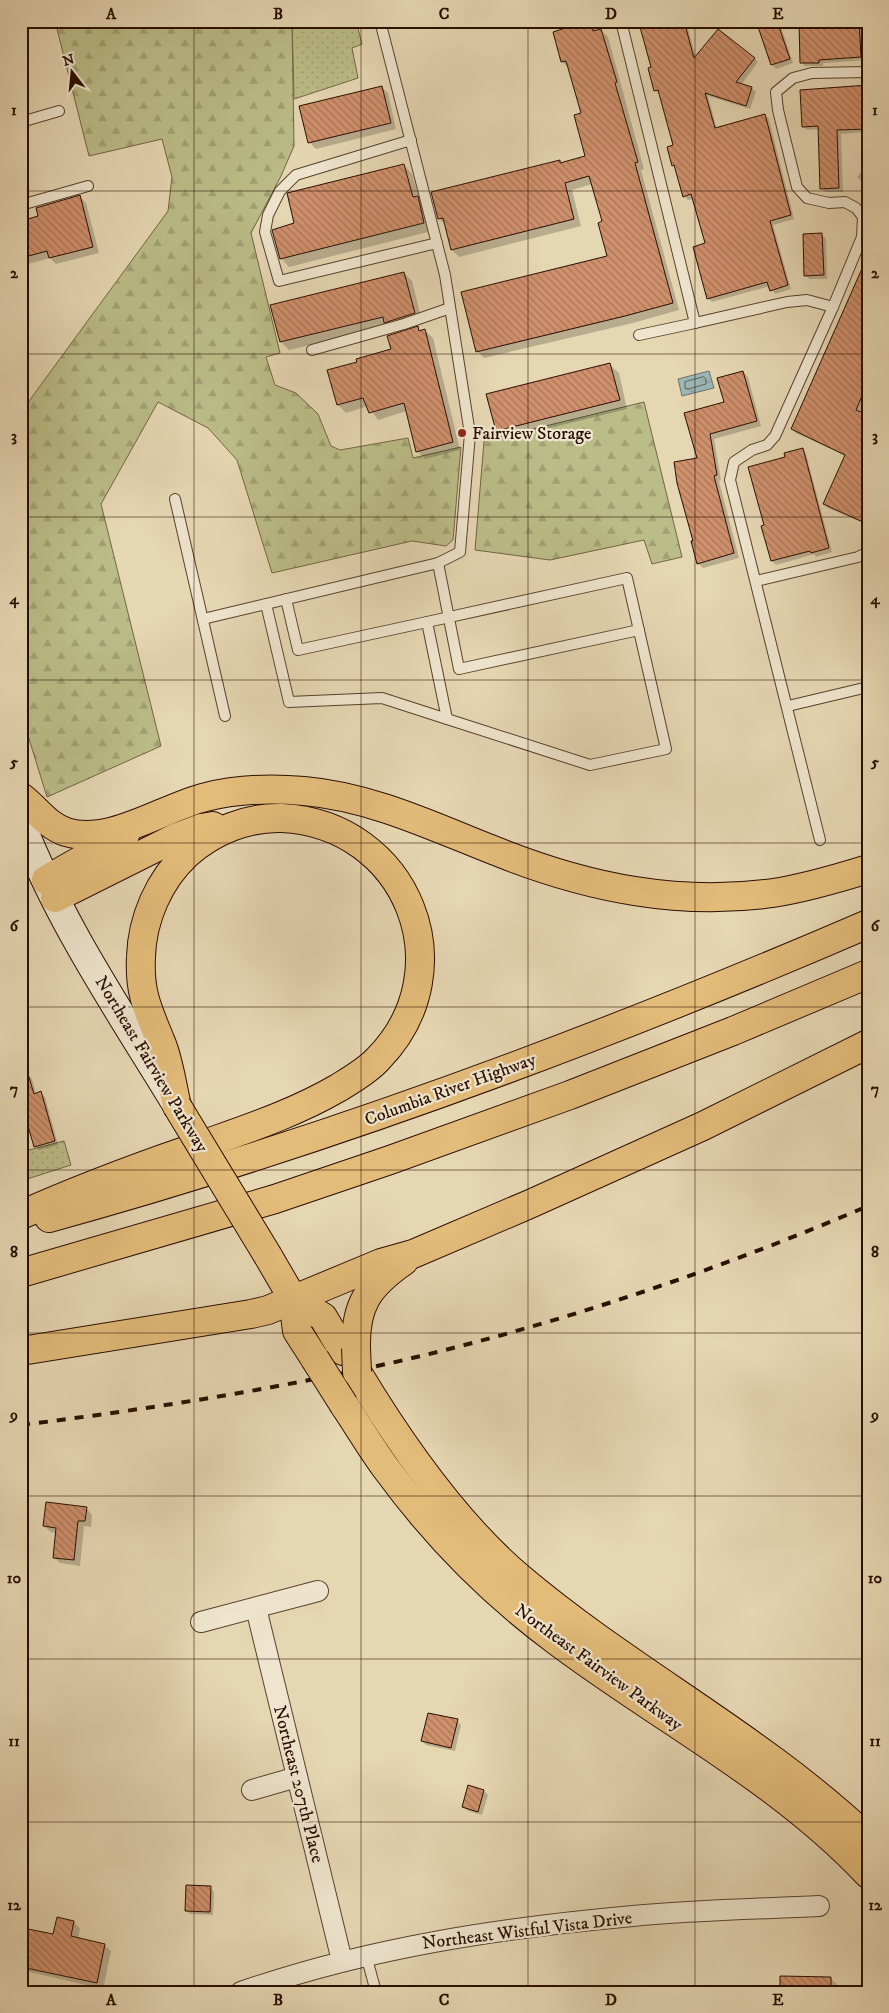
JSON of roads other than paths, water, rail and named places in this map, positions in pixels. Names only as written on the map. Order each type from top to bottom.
[{"type":"main road","points":[[21,797],[52,826],[82,835],[138,824],[170,809],[205,797],[232,792],[279,789],[307,791],[348,798],[418,820],[546,870],[584,881],[632,892],[696,898],[745,896],[801,888],[868,870]]},
{"type":"main road","points":[[21,1215],[83,1188],[282,1116],[318,1099],[351,1080],[376,1061],[399,1032],[416,994],[420,974],[420,949],[416,925],[408,902],[398,882],[379,860],[361,844],[318,822],[270,818],[201,828],[51,889]]},
{"type":"main road","points":[[177,1106],[162,1043],[152,1025],[145,1003],[141,982],[140,956],[143,936],[149,913],[160,888],[176,864],[193,848],[209,838],[245,821]]},
{"type":"main road","name":"Northeast Fairview Parkway","points":[[21,823],[79,944],[293,1299],[297,1331],[387,1470],[414,1506],[456,1552],[502,1597],[554,1639],[744,1769],[815,1824],[868,1874]]},
{"type":"main road","points":[[51,889],[138,824]]},
{"type":"main road","name":"Columbia River Highway","points":[[21,1225],[251,1158],[439,1094],[634,1021],[868,924]]},
{"type":"main road","points":[[21,1273],[275,1199],[399,1157],[579,1092],[733,1031],[868,974]]},
{"type":"main road","points":[[21,1351],[251,1314],[293,1299],[381,1262],[413,1254],[530,1204],[703,1126],[868,1044]]},
{"type":"main road","points":[[352,1357],[361,1306],[379,1281],[413,1254]]},
{"type":"main road","name":"Northeast Fairview Parkway","points":[[293,1299],[323,1317],[352,1357],[372,1396],[424,1471],[471,1531],[519,1577],[568,1617],[795,1775],[868,1839]]},
{"type":"street","points":[[201,1622],[318,1591]]},
{"type":"street","name":"Northeast 207th Place","points":[[256,1608],[342,1961]]},
{"type":"street","points":[[252,1790],[297,1777]]},
{"type":"street","name":"Northeast Wistful Vista Drive","points":[[241,1992],[342,1961],[457,1938],[634,1916],[819,1906]]},
{"type":"lane","points":[[203,618],[438,563],[460,552],[470,434],[445,275],[380,21]]},
{"type":"lane","points":[[622,21],[695,323]]},
{"type":"lane","points":[[820,840],[730,480],[734,462],[752,450],[767,445],[775,436],[862,237],[863,217],[856,208],[845,202],[828,203],[807,198],[797,187],[778,110],[776,92],[793,78],[812,73],[868,72]]},
{"type":"lane","points":[[21,122],[59,111]]},
{"type":"lane","points":[[411,140],[296,175],[280,191],[268,215],[265,232],[279,281],[437,243]]},
{"type":"lane","points":[[21,205],[88,186]]},
{"type":"lane","points":[[639,335],[787,302],[807,300],[833,307]]},
{"type":"lane","points":[[312,350],[404,324],[450,308]]},
{"type":"lane","points":[[175,499],[225,716]]},
{"type":"lane","points":[[756,581],[858,557],[868,552]]},
{"type":"lane","points":[[438,563],[459,668],[639,630]]},
{"type":"lane","points":[[266,604],[289,702],[382,698],[590,765],[666,749],[628,578],[298,650],[286,599]]},
{"type":"lane","points":[[428,622],[447,719]]},
{"type":"lane","points":[[788,706],[868,687]]},
{"type":"lane","points":[[366,1955],[376,1992]]},
{"type":"water","points":[[709,371],[714,388],[682,396],[678,379]]},
{"type":"railway","points":[[21,1425],[165,1405],[261,1389],[404,1360],[463,1345],[581,1312],[639,1293],[754,1252],[868,1206]]},
{"type":"place","name":"Fairview Storage","points":[[462,433]]}]
